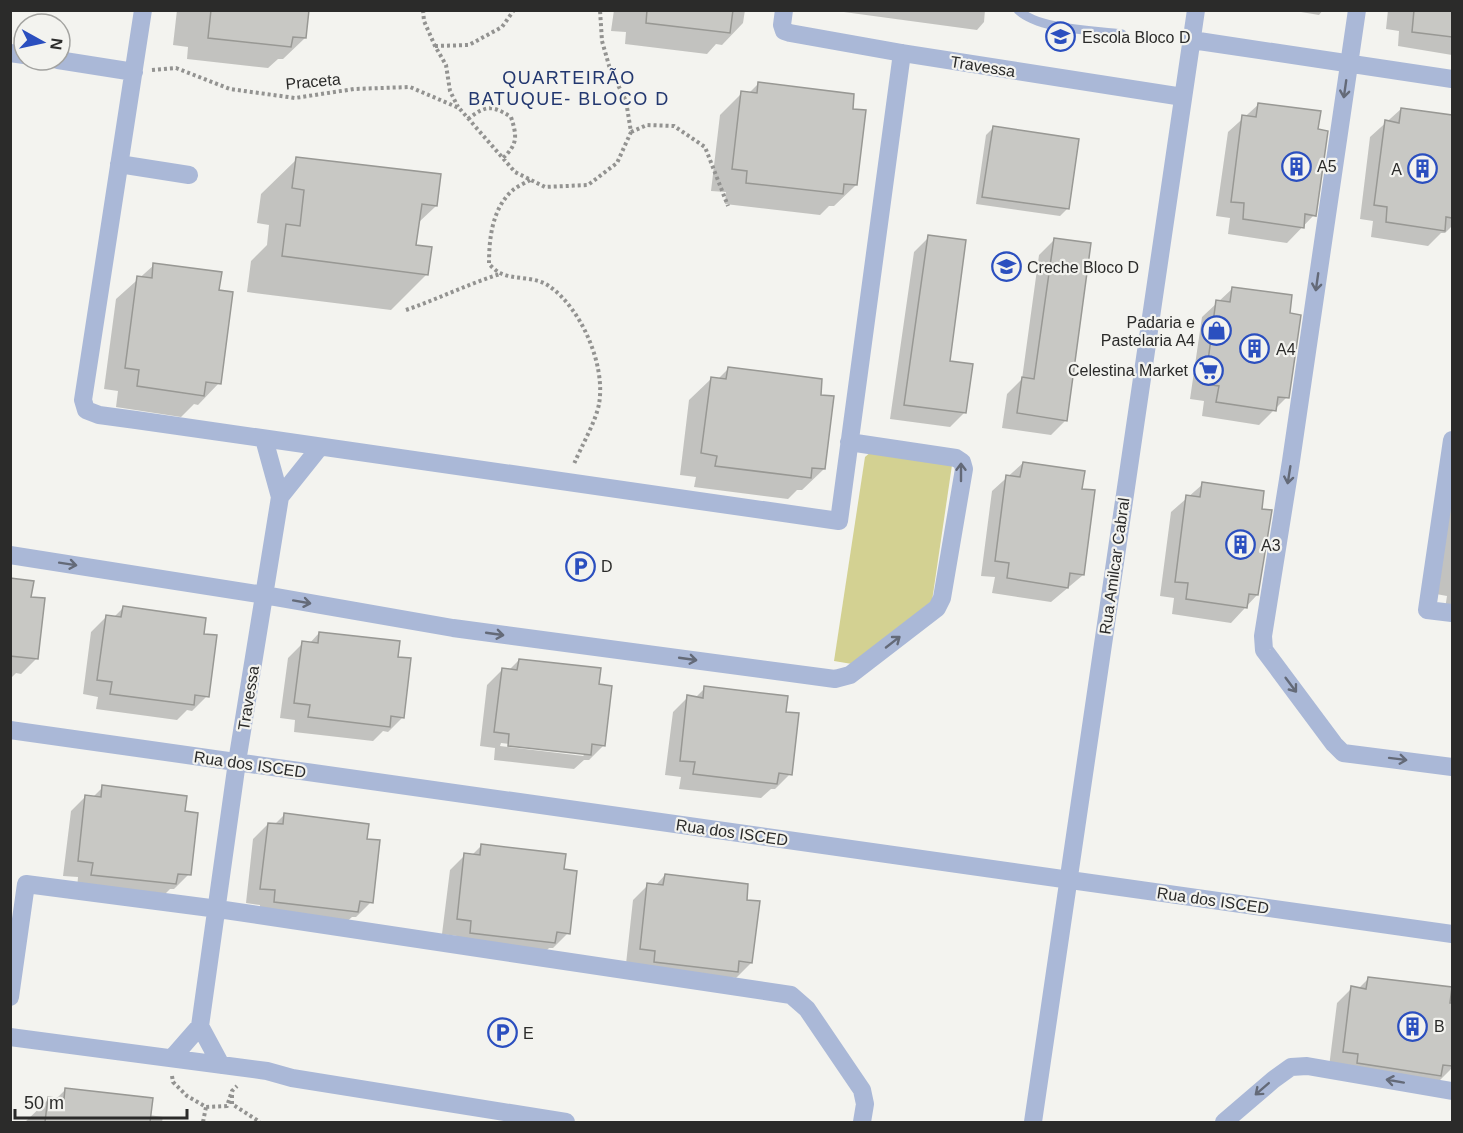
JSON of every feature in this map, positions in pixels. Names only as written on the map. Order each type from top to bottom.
[{"type":"street","points":[[143,10],[83,399],[86,410],[99,415],[839,521],[902,53]]},
{"type":"street","name":"Travessa","points":[[784,10],[782,25],[784,32],[1183,97]]},
{"type":"street","name":"Rua Amilcar Cabral","points":[[1033,1122],[1196,10]]},
{"type":"street","points":[[1357,10],[1263,636],[1264,650],[1343,753],[1452,767]]},
{"type":"street","points":[[1192,40],[1452,79]]},
{"type":"street","points":[[72,62],[134,72]]},
{"type":"street","points":[[119,164],[189,175]]},
{"type":"street","points":[[264,439],[280,497]]},
{"type":"street","points":[[1452,440],[1427,609],[1452,613]]},
{"type":"street","points":[[10,555],[264,595],[453,628],[835,679],[846,677],[937,608],[942,598],[964,469],[962,462],[956,458],[849,442]]},
{"type":"street","name":"Travessa","points":[[200,1026],[237,762],[280,497],[320,447]]},
{"type":"street","name":"Rua dos ISCED","points":[[10,730],[1452,934]]},
{"type":"street","points":[[10,997],[26,884],[218,909],[791,995],[807,1009],[862,1090],[865,1104],[862,1122]]},
{"type":"street","points":[[172,1058],[200,1026],[221,1065]]},
{"type":"street","points":[[10,1037],[254,1070],[566,1122]]},
{"type":"street","points":[[1224,1122],[1291,1067],[1307,1066],[1452,1091]]},
{"type":"lane","points":[[1018,10],[1027,18],[1044,24],[1122,34]]},
{"type":"path","name":"Praceta","points":[[423,10],[424,21],[446,65],[450,91],[459,108],[515,172],[545,187],[588,185],[618,163],[631,132]]},
{"type":"path","points":[[435,46],[470,45],[502,27],[514,10]]},
{"type":"path","points":[[600,10],[602,41],[610,69],[626,101],[631,132],[647,124],[674,126],[705,147],[728,206]]},
{"type":"path","name":"Praceta","points":[[134,72],[176,68],[230,89],[295,98],[354,90],[410,87],[459,108]]},
{"type":"path","points":[[468,119],[481,109],[497,107],[512,117],[516,134],[513,149],[503,158]]},
{"type":"path","points":[[501,273],[489,264],[489,242],[496,214],[513,190],[531,180]]},
{"type":"path","points":[[406,310],[501,273],[547,284],[569,304],[589,342],[600,374],[599,405],[567,482]]},
{"type":"path","points":[[172,1058],[172,1082],[187,1096],[206,1107],[227,1106],[232,1091],[254,1070]]},
{"type":"path","points":[[232,1091],[232,1104],[260,1122]]},
{"type":"path","points":[[203,1122],[206,1107]]},
{"type":"shaded area","points":[[872,451],[952,465],[932,601],[852,664],[834,661],[865,457]]},
{"type":"building","points":[[211,10],[309,10],[306,38],[293,37],[291,47],[208,38]]},
{"type":"building","points":[[647,10],[733,10],[730,33],[646,23]]},
{"type":"building","points":[[1414,10],[1452,10],[1452,37],[1412,32]]},
{"type":"building","points":[[758,82],[854,94],[853,109],[866,110],[857,185],[844,184],[843,194],[746,183],[747,171],[732,169],[741,91],[757,93]]},
{"type":"building","name":"A5","points":[[1258,103],[1321,111],[1318,129],[1328,131],[1316,216],[1305,214],[1304,228],[1243,219],[1244,203],[1231,202],[1242,115],[1256,117]]},
{"type":"building","name":"A","points":[[1401,108],[1452,115],[1452,218],[1446,217],[1445,231],[1386,222],[1387,207],[1374,205],[1385,120],[1399,123]]},
{"type":"building","points":[[993,126],[1079,139],[1069,209],[982,197]]},
{"type":"building","points":[[296,157],[441,174],[437,206],[422,204],[416,245],[432,247],[428,275],[282,256],[286,224],[300,226],[304,190],[292,188]]},
{"type":"building","points":[[928,235],[966,240],[950,361],[973,364],[966,413],[904,405]]},
{"type":"building","points":[[1054,238],[1091,243],[1067,421],[1017,413],[1022,377],[1034,379]]},
{"type":"building","points":[[153,263],[222,272],[219,290],[233,292],[221,384],[206,382],[204,396],[137,386],[139,370],[125,368],[137,276],[152,278]]},
{"type":"building","name":"A4","points":[[1232,287],[1292,295],[1290,313],[1301,315],[1289,398],[1278,397],[1276,411],[1216,402],[1219,386],[1205,384],[1216,300],[1230,302]]},
{"type":"building","points":[[728,367],[822,379],[821,395],[834,396],[825,469],[812,468],[811,478],[715,466],[717,456],[701,453],[711,377],[726,379]]},
{"type":"building","points":[[1023,462],[1085,471],[1082,489],[1095,490],[1084,575],[1070,573],[1068,588],[1007,578],[1009,563],[995,561],[1006,475],[1020,477]]},
{"type":"building","name":"A3","points":[[1202,482],[1264,491],[1262,509],[1272,510],[1258,595],[1249,594],[1247,608],[1186,599],[1188,583],[1175,582],[1186,495],[1200,497]]},
{"type":"building","points":[[10,578],[34,581],[31,597],[45,598],[38,659],[10,656]]},
{"type":"building","points":[[123,606],[206,618],[204,634],[217,635],[209,697],[195,695],[194,705],[110,694],[112,682],[97,680],[106,615],[121,617]]},
{"type":"building","points":[[319,632],[400,641],[398,657],[411,658],[404,718],[391,716],[390,727],[308,717],[310,705],[294,703],[302,641],[318,643]]},
{"type":"building","points":[[519,659],[601,668],[599,684],[612,686],[605,746],[592,744],[591,755],[508,746],[509,734],[494,732],[502,668],[517,670]]},
{"type":"building","points":[[704,686],[788,696],[786,712],[799,713],[792,775],[779,773],[777,784],[693,774],[695,762],[680,761],[687,695],[703,698]]},
{"type":"building","points":[[102,785],[187,796],[185,811],[198,813],[191,875],[178,874],[176,884],[91,875],[93,863],[78,861],[85,795],[101,797]]},
{"type":"building","points":[[284,813],[369,824],[367,839],[380,840],[373,903],[360,901],[358,912],[274,902],[275,890],[260,889],[268,823],[283,824]]},
{"type":"building","points":[[481,844],[566,854],[564,869],[577,871],[570,934],[557,932],[555,943],[470,933],[471,921],[457,919],[464,853],[480,855]]},
{"type":"building","points":[[665,874],[748,884],[747,900],[760,901],[752,963],[739,961],[738,972],[654,962],[655,951],[640,949],[647,883],[663,885]]},
{"type":"building","name":"B","points":[[1368,977],[1452,987],[1450,1003],[1452,1003],[1452,1066],[1443,1065],[1441,1076],[1357,1063],[1358,1054],[1343,1052],[1351,986],[1366,989]]},
{"type":"building","points":[[65,1088],[153,1098],[150,1122],[45,1122],[48,1097],[64,1099]]},
{"type":"place","name":"Escola Bloco D","points":[[1061,37]]},
{"type":"place","name":"A5","points":[[1296,166]]},
{"type":"place","name":"A","points":[[1423,169]]},
{"type":"place","name":"Creche Bloco D","points":[[1006,267]]},
{"type":"place","name":"Padaria e Pastelaria A4","points":[[1216,331]]},
{"type":"place","name":"A4","points":[[1255,349]]},
{"type":"place","name":"Celestina Market","points":[[1209,370]]},
{"type":"place","name":"A3","points":[[1240,545]]},
{"type":"place","name":"D","points":[[580,566]]},
{"type":"place","name":"B","points":[[1413,1026]]},
{"type":"place","name":"E","points":[[502,1033]]},
{"type":"district","name":"QUARTEIRÃO BATUQUE- BLOCO D","points":[[569,88]]}]
